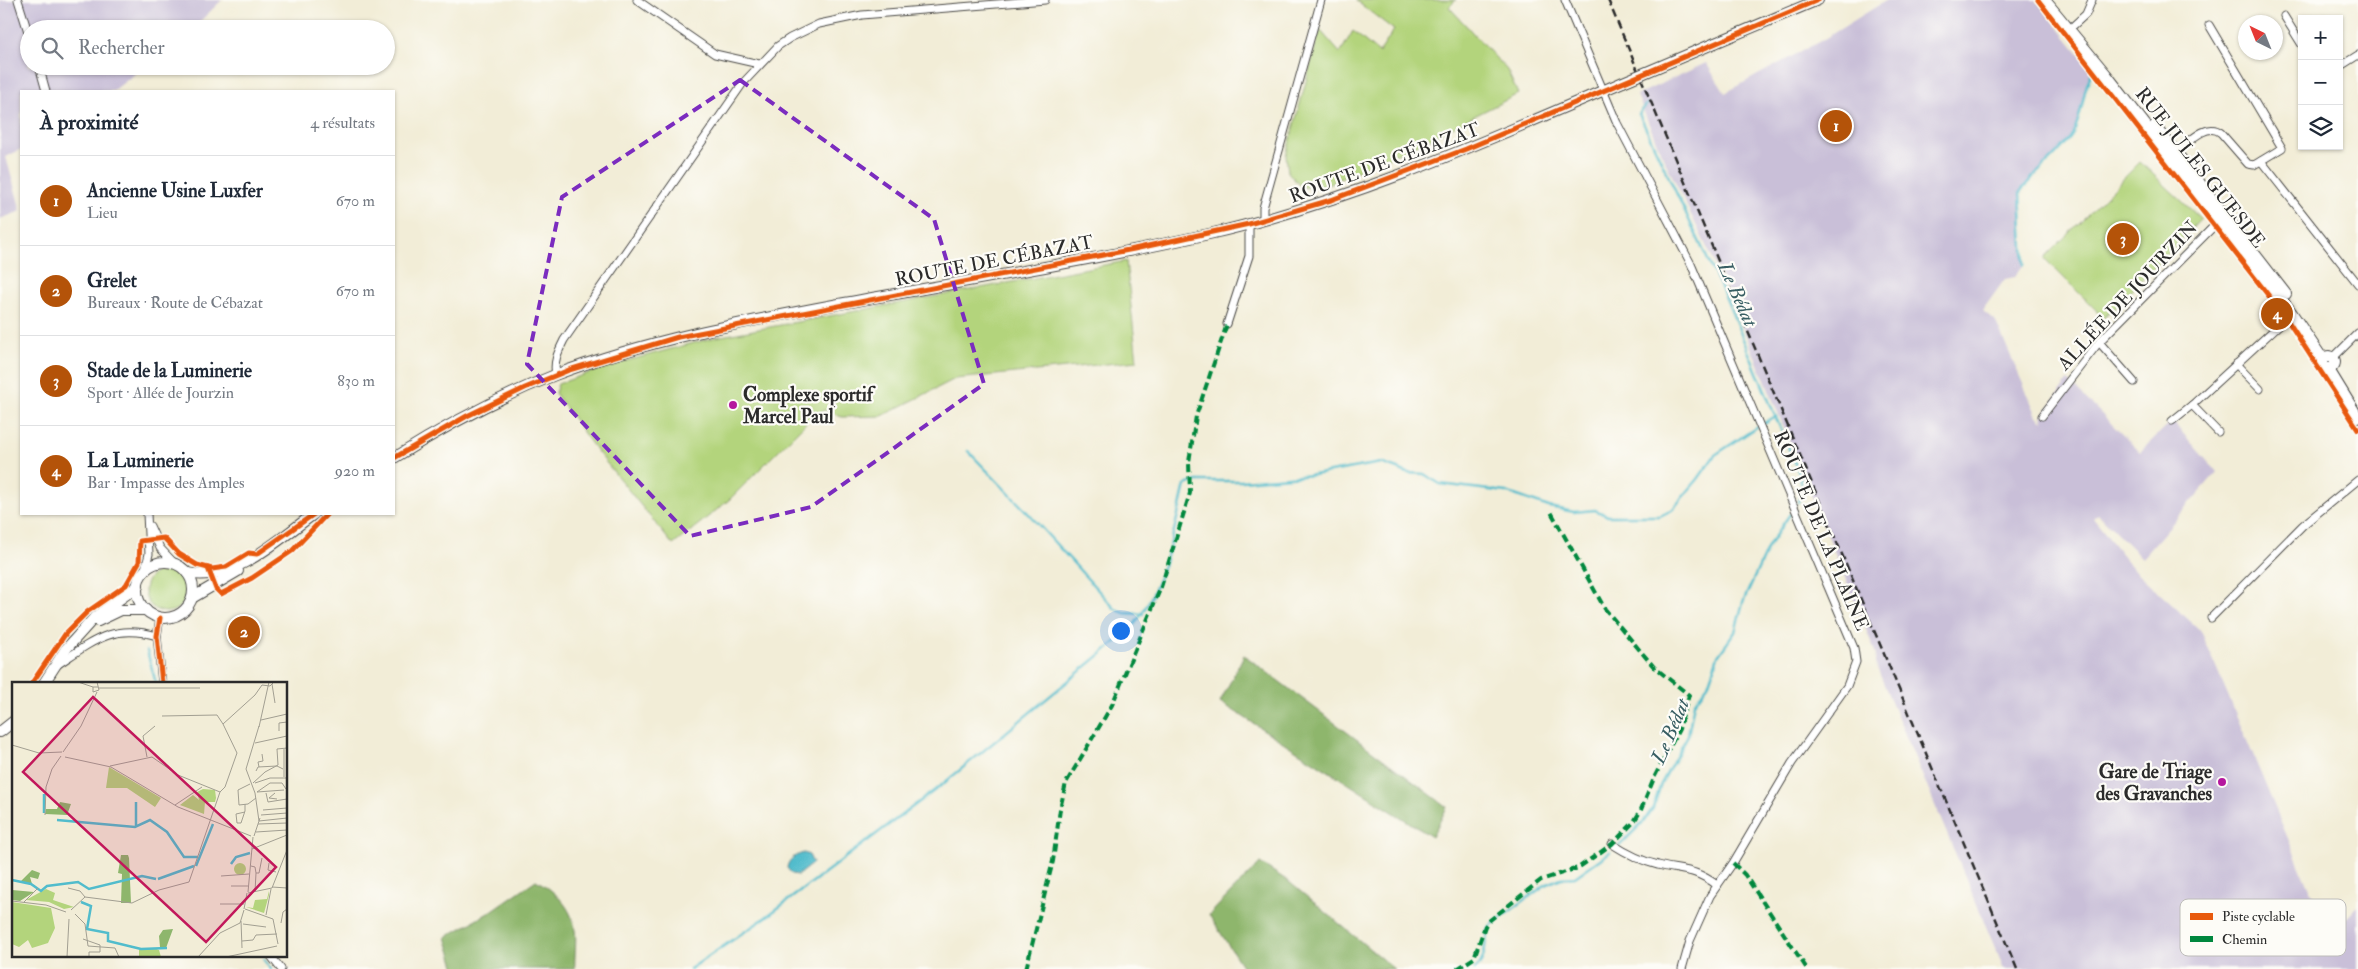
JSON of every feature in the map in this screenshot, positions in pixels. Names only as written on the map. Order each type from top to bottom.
[{"type":"main road","name":"ROUTE DE CÉBAZAT","points":[[395,457],[484,407],[556,375],[631,350],[697,332],[1134,249],[1263,221],[1390,179],[1818,0]]},
{"type":"main road","name":"RUE JULES GUESDE","points":[[2045,0],[2106,74],[2329,361],[2358,417]]},
{"type":"main road","name":"RUE JULES GUESDE","points":[[2054,0],[2176,152],[2297,309],[2358,404]]},
{"type":"main road","points":[[146,610],[138,595],[138,586],[144,573],[159,564],[176,565],[187,573],[210,575],[234,568],[313,515]]},
{"type":"main road","points":[[192,598],[237,572],[257,554]]},
{"type":"main road","points":[[81,632],[106,616],[121,610],[146,610],[160,618],[170,618],[180,614],[188,607],[192,598],[193,589],[187,573]]},
{"type":"main road","points":[[45,682],[81,632],[103,611],[138,586]]},
{"type":"main road","points":[[0,732],[12,723]]},
{"type":"street","points":[[637,0],[715,54],[759,64]]},
{"type":"street","points":[[556,375],[556,359],[564,340],[676,176],[759,64],[790,38],[819,24],[862,16],[1045,0]]},
{"type":"street","points":[[1263,221],[1263,208],[1321,0]]},
{"type":"street","name":"ROUTE DE LA PLAINE","points":[[1565,0],[1602,91],[1691,264],[1854,648],[1856,662],[1847,686],[1792,763],[1701,912],[1682,969]]},
{"type":"street","points":[[2074,25],[2086,14],[2092,0]]},
{"type":"street","points":[[18,1],[24,20]]},
{"type":"street","points":[[2284,16],[2298,39]]},
{"type":"street","points":[[2176,152],[2208,128],[2216,129],[2248,164],[2254,165],[2261,162],[2282,148],[2209,25]]},
{"type":"street","points":[[2343,64],[2358,55]]},
{"type":"street","points":[[41,75],[46,90]]},
{"type":"street","points":[[2261,162],[2358,284]]},
{"type":"street","name":"ALLÉE DE JOURZIN","points":[[2042,416],[2099,342],[2219,221]]},
{"type":"street","points":[[1227,324],[1239,292],[1249,256],[1249,224]]},
{"type":"street","points":[[2172,421],[2292,313]]},
{"type":"street","points":[[2329,361],[2358,333]]},
{"type":"street","points":[[2099,342],[2134,382]]},
{"type":"street","points":[[2236,364],[2260,389]]},
{"type":"street","points":[[2192,405],[2218,432]]},
{"type":"street","points":[[2211,618],[2303,525],[2358,480]]},
{"type":"street","points":[[148,517],[160,548],[176,565]]},
{"type":"street","points":[[144,573],[149,554],[148,517]]},
{"type":"street","points":[[160,618],[156,636],[162,682]]},
{"type":"street","points":[[53,668],[87,645],[109,634],[129,630],[156,636]]},
{"type":"street","points":[[1612,844],[1634,856],[1659,866],[1693,871],[1717,885]]},
{"type":"street","points":[[271,956],[281,969]]},
{"type":"highlighted area","points":[[740,80],[934,219],[984,384],[811,507],[690,536],[527,364],[562,197]]},
{"type":"shaded area","points":[[0,0],[222,0],[201,20],[20,20],[20,75],[133,75],[114,90],[20,90],[20,150],[6,157],[20,211],[0,219]]},
{"type":"shaded area","points":[[1887,0],[2036,0],[2093,71],[2086,83],[2081,113],[2072,135],[2055,156],[2020,192],[2024,265],[2015,277],[2005,279],[1982,311],[1995,320],[2037,416],[2043,421],[2042,416],[2068,381],[2140,452],[2172,421],[2217,472],[2142,558],[2098,514],[2093,518],[2135,571],[2201,631],[2310,891],[2318,899],[2180,899],[2180,956],[2346,956],[2346,919],[2358,906],[2358,969],[2004,969],[1875,663],[1876,654],[1766,383],[1721,276],[1661,153],[1637,95],[1706,63],[1725,93],[1824,39]]},
{"type":"green space","points":[[1355,0],[1456,0],[1449,7],[1507,70],[1518,94],[1415,146],[1319,188],[1301,187],[1288,172],[1286,155],[1320,30],[1340,53],[1353,31],[1379,53],[1394,30]]},
{"type":"green space","points":[[2140,162],[2201,219],[2104,318],[2044,258]]},
{"type":"green space","name":"Complexe sportif Marcel Paul","points":[[1126,261],[1137,361],[955,379],[882,416],[842,417],[824,410],[809,420],[729,500],[673,545],[596,450],[555,393],[558,384],[611,365],[716,337]]},
{"type":"green space","points":[[166,570],[181,576],[187,591],[181,606],[166,612],[151,606],[145,591],[151,576]]},
{"type":"green space","points":[[1244,655],[1447,807],[1432,837],[1220,702]]},
{"type":"green space","points":[[1260,863],[1288,881],[1394,969],[1244,969],[1209,915]]},
{"type":"green space","points":[[536,880],[562,900],[570,914],[576,934],[575,969],[456,969],[446,937],[490,912]]},
{"type":"water","points":[[804,853],[809,855],[813,863],[798,875],[792,874],[787,868],[789,862],[795,856]]},
{"type":"waterway","points":[[2024,265],[2020,192],[2072,135],[2079,119],[2087,85],[2094,69]]},
{"type":"waterway","name":"Le Bédat","points":[[1647,104],[1639,114],[1725,296],[1800,475],[1802,489],[1798,502]]},
{"type":"waterway","points":[[1764,423],[1776,416]]},
{"type":"waterway","points":[[690,969],[762,920],[943,784],[1129,631],[1141,616],[1158,581],[1171,542],[1185,485],[1197,481],[1242,481],[1313,475],[1381,463],[1408,473],[1424,474],[1440,484],[1506,492],[1549,507],[1574,512],[1595,510],[1608,516],[1660,516],[1672,510],[1715,455],[1757,427]]},
{"type":"waterway","points":[[968,451],[1027,512],[1115,609],[1125,613],[1143,614]]},
{"type":"waterway","name":"Le Bédat","points":[[1619,846],[1644,821],[1653,808],[1661,784],[1688,735],[1694,703],[1708,685],[1718,656],[1735,632],[1743,602],[1769,545],[1790,514]]},
{"type":"waterway","points":[[147,651],[156,682]]},
{"type":"waterway","name":"Le Bédat","points":[[1475,969],[1484,955],[1490,926],[1545,885],[1561,878],[1575,877],[1610,852]]},
{"type":"waterway","points":[[264,960],[271,969]]},
{"type":"railway","points":[[1608,0],[2017,969]]},
{"type":"marked path","points":[[1026,969],[1053,861],[1060,809],[1066,783],[1112,705],[1161,587],[1190,493],[1189,462],[1196,416],[1227,324]]},
{"type":"marked path","points":[[1457,969],[1474,958],[1485,926],[1490,920],[1541,880],[1578,868],[1612,844],[1633,823],[1679,729],[1689,695],[1654,667],[1605,609],[1551,512]]},
{"type":"marked path","points":[[1733,863],[1745,875],[1807,969]]},
{"type":"cycle path","points":[[395,457],[467,416],[525,388],[569,370],[678,337],[1134,249],[1249,224],[1331,200],[1466,149],[1818,0]]},
{"type":"cycle path","points":[[2038,0],[2286,318],[2358,429]]},
{"type":"cycle path","points":[[33,682],[66,633],[87,612],[126,585],[139,562],[140,541],[164,538],[179,554],[197,565],[212,569],[226,567],[249,553],[257,554],[313,515]]},
{"type":"cycle path","points":[[208,568],[216,589],[221,594],[252,578],[292,551],[326,515]]},
{"type":"cycle path","points":[[160,618],[157,636],[162,682]]},
{"type":"place","name":"Ancienne Usine Luxfer","points":[[1836,126]]},
{"type":"place","name":"Stade de la Luminerie","points":[[2123,239]]},
{"type":"place","name":"La Luminerie","points":[[2277,314]]},
{"type":"place","name":"Complexe sportif Marcel Paul","points":[[733,405]]},
{"type":"place","name":"Grelet","points":[[244,632]]},
{"type":"place","name":"Gare de Triage des Gravanches","points":[[2222,782]]}]
